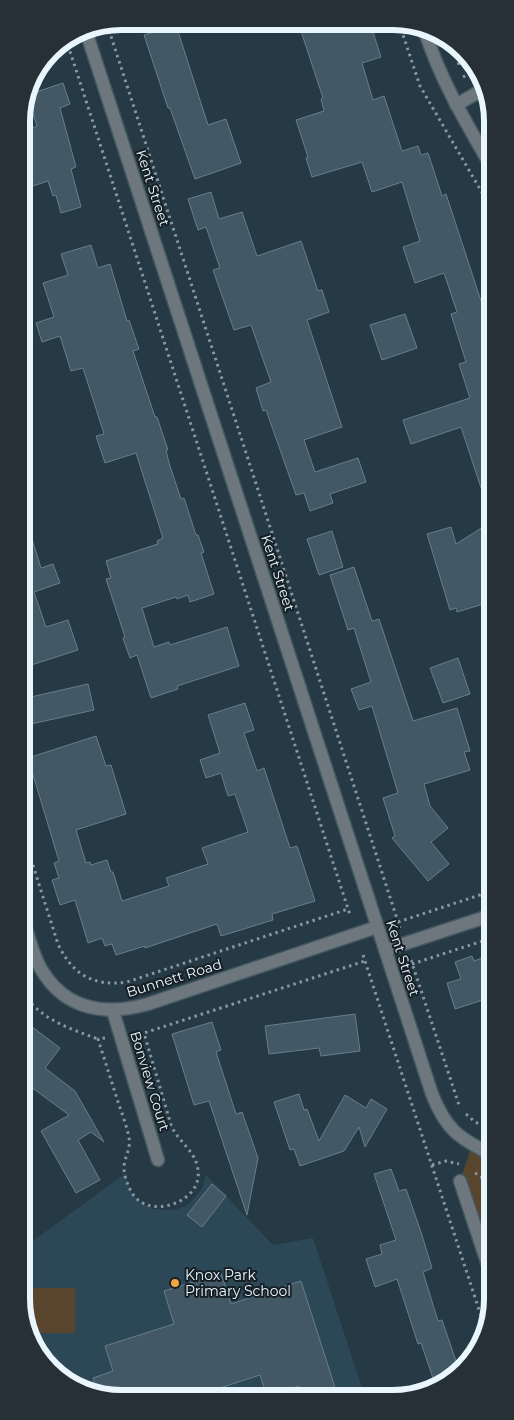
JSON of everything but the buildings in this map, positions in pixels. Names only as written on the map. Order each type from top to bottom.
[{"type":"street","name":"Kent Street","points":[[88,36],[432,1094],[438,1110],[447,1124],[463,1140],[484,1151]]},
{"type":"street","points":[[427,37],[439,71],[484,154]]},
{"type":"street","points":[[456,105],[479,92]]},
{"type":"street","points":[[385,950],[484,918]]},
{"type":"street","name":"Bunnett Road","points":[[30,942],[41,969],[52,984],[66,996],[80,1004],[95,1009],[113,1010],[148,1004],[377,927]]},
{"type":"street","name":"Bonview Court","points":[[113,1010],[158,1160]]},
{"type":"street","points":[[460,1181],[484,1255]]},
{"type":"path","points":[[109,31],[401,929]]},
{"type":"path","points":[[68,47],[350,915]]},
{"type":"path","points":[[456,56],[462,77],[466,81]]},
{"type":"path","points":[[462,77],[470,72]]},
{"type":"path","points":[[30,858],[64,957],[81,974],[101,983],[127,982],[348,909]]},
{"type":"path","points":[[398,922],[484,894]]},
{"type":"path","points":[[412,964],[484,941]]},
{"type":"path","points":[[363,955],[482,1318]]},
{"type":"path","points":[[410,959],[461,1110],[475,1122],[484,1126]]},
{"type":"path","points":[[139,1031],[144,1033],[365,961]]},
{"type":"path","points":[[30,1002],[63,1027],[98,1039]]},
{"type":"path","points":[[481,1176],[484,1185]]},
{"type":"shaded area","points":[[472,1145],[484,1151],[484,1253],[460,1181]]},
{"type":"shaded area","name":"Knox Park Primary School","points":[[126,1173],[133,1195],[140,1201],[154,1209],[172,1210],[189,1204],[202,1189],[206,1175],[273,1245],[313,1238],[363,1390],[121,1390],[103,1388],[81,1381],[57,1363],[39,1339],[31,1311],[30,1243]]},
{"type":"shaded area","points":[[30,1288],[75,1288],[75,1333],[37,1333],[31,1311]]},
{"type":"place","name":"Knox Park Primary School","points":[[175,1283]]}]
